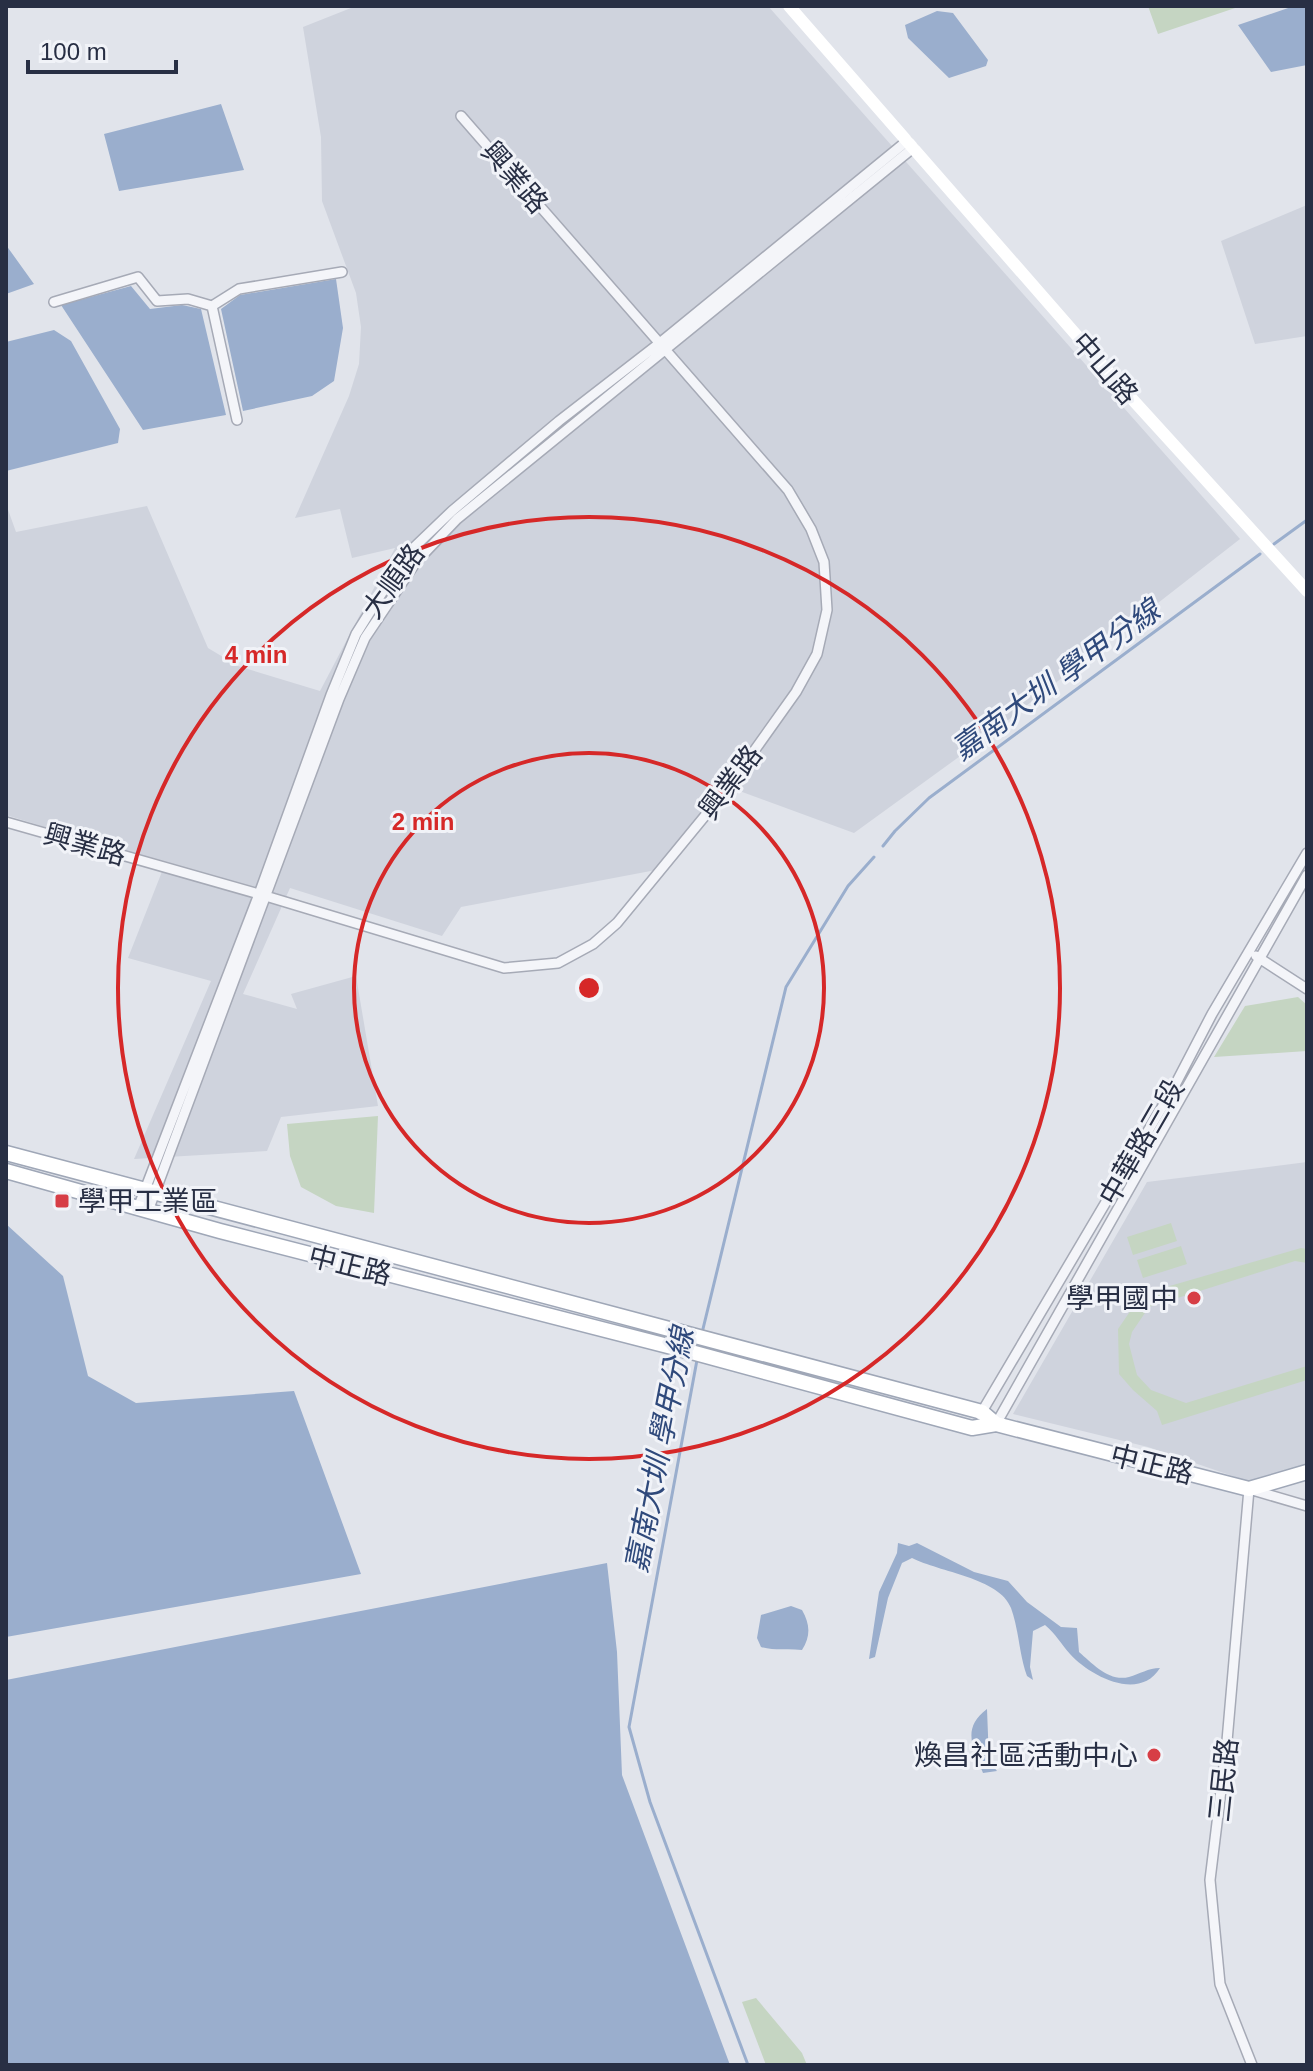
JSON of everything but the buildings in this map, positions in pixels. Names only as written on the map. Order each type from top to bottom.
[{"type":"main road","name":"中山路","points":[[789,6],[1133,400],[1307,591]]},
{"type":"main road","name":"中正路","points":[[9,1153],[694,1337],[704,1350],[972,1428]]},
{"type":"main road","points":[[6,1171],[9,1153]]},
{"type":"main road","name":"中正路","points":[[6,1171],[143,1209],[704,1350],[982,1412]]},
{"type":"main road","points":[[982,1412],[996,1424]]},
{"type":"main road","name":"中正路","points":[[996,1424],[1249,1489]]},
{"type":"main road","points":[[972,1428],[996,1424]]},
{"type":"main road","points":[[1249,1489],[1307,1472]]},
{"type":"street","name":"興業路","points":[[6,822],[504,968],[558,963],[593,944],[617,923],[727,789],[796,692],[817,654],[827,610],[824,562],[811,529],[788,490],[461,116]]},
{"type":"street","name":"大順路","points":[[143,1209],[365,638],[416,562],[457,519],[910,144]]},
{"type":"street","points":[[54,302],[138,277],[157,301],[188,299],[212,306],[239,289],[342,272]]},
{"type":"street","points":[[212,306],[237,420]]},
{"type":"street","name":"中華路三段","points":[[996,1424],[1255,955],[1307,853]]},
{"type":"street","name":"中華路三段","points":[[972,1428],[1255,955],[1307,875]]},
{"type":"street","points":[[1255,955],[1307,989]]},
{"type":"street","name":"中正路","points":[[1249,1489],[1307,1506]]},
{"type":"street","name":"三民路","points":[[1249,1489],[1227,1741],[1210,1880],[1220,1984],[1252,2065]]},
{"type":"shaded area","points":[[356,6],[768,6],[1240,539],[985,738],[854,833],[734,789],[656,870],[461,907],[442,936],[290,888],[243,994],[297,1009],[291,994],[356,976],[378,1106],[281,1117],[267,1151],[134,1159],[211,981],[128,958],[165,864],[6,815],[6,504],[16,532],[147,506],[208,648],[238,666],[320,691],[395,548],[352,558],[340,509],[295,518],[349,396],[359,364],[361,327],[356,293],[322,201],[321,137],[303,27]]},
{"type":"shaded area","points":[[1307,205],[1307,336],[1255,344],[1221,241]]},
{"type":"shaded area","name":"學甲國中","points":[[1307,1162],[1307,1466],[1253,1483],[1148,1447],[1013,1414],[1147,1182]]},
{"type":"green space","points":[[1148,6],[1241,6],[1158,34]]},
{"type":"green space","points":[[1298,997],[1307,1005],[1307,1051],[1214,1057],[1245,1006]]},
{"type":"green space","points":[[378,1116],[374,1213],[336,1206],[301,1187],[290,1156],[287,1124]]},
{"type":"green space","points":[[1171,1223],[1177,1241],[1133,1255],[1127,1237]]},
{"type":"green space","points":[[1181,1246],[1187,1264],[1143,1278],[1137,1260]]},
{"type":"green space","points":[[1301,1248],[1307,1249],[1307,1263],[1295,1261],[1149,1307],[1132,1332],[1129,1344],[1137,1375],[1151,1390],[1186,1403],[1307,1366],[1307,1380],[1162,1425],[1157,1411],[1119,1374],[1118,1329],[1142,1294]]},
{"type":"green space","points":[[756,1998],[802,2053],[807,2065],[766,2065],[742,2002]]},
{"type":"water","points":[[1294,6],[1307,6],[1307,65],[1271,72],[1238,25]]},
{"type":"water","points":[[937,11],[953,13],[988,60],[986,66],[949,78],[908,38],[905,25]]},
{"type":"water","points":[[221,104],[244,170],[119,191],[104,134]]},
{"type":"water","points":[[6,245],[34,284],[6,294]]},
{"type":"water","points":[[336,279],[343,328],[334,381],[312,396],[243,411],[221,309],[240,295]]},
{"type":"water","points":[[131,286],[150,309],[182,305],[201,309],[226,415],[143,430],[61,305]]},
{"type":"water","points":[[54,330],[71,341],[120,429],[118,443],[6,471],[6,342]]},
{"type":"water","points":[[6,1224],[63,1276],[88,1376],[136,1403],[294,1391],[361,1574],[6,1637]]},
{"type":"water","points":[[898,1543],[909,1546],[917,1543],[974,1572],[1008,1581],[1027,1602],[1061,1627],[1077,1628],[1079,1652],[1108,1674],[1122,1678],[1160,1668],[1151,1678],[1140,1683],[1115,1682],[1079,1662],[1045,1625],[1033,1631],[1030,1667],[1033,1680],[1027,1676],[1014,1616],[1005,1598],[982,1583],[912,1558],[902,1563],[888,1598],[875,1657],[869,1659],[879,1592],[897,1553]]},
{"type":"water","points":[[607,1563],[617,1652],[622,1775],[730,2065],[6,2065],[6,1680]]},
{"type":"water","points":[[791,1606],[802,1610],[807,1620],[808,1635],[802,1650],[761,1647],[757,1638],[761,1615]]},
{"type":"water","points":[[987,1709],[989,1761],[997,1771],[983,1773],[973,1746],[972,1730],[979,1716]]},
{"type":"waterway","name":"嘉南大圳 學甲分線","points":[[1274,544],[1307,520]]},
{"type":"waterway","name":"嘉南大圳 學甲分線","points":[[883,846],[929,798],[1260,554]]},
{"type":"waterway","name":"嘉南大圳 學甲分線","points":[[702,1333],[786,987],[848,886],[874,857]]},
{"type":"waterway","name":"嘉南大圳 學甲分線","points":[[697,1360],[629,1727],[650,1802],[748,2065]]},
{"type":"place","name":"學甲工業區","points":[[62,1201]]},
{"type":"place","name":"學甲國中","points":[[1194,1298]]},
{"type":"place","name":"煥昌社區活動中心","points":[[1154,1755]]}]
